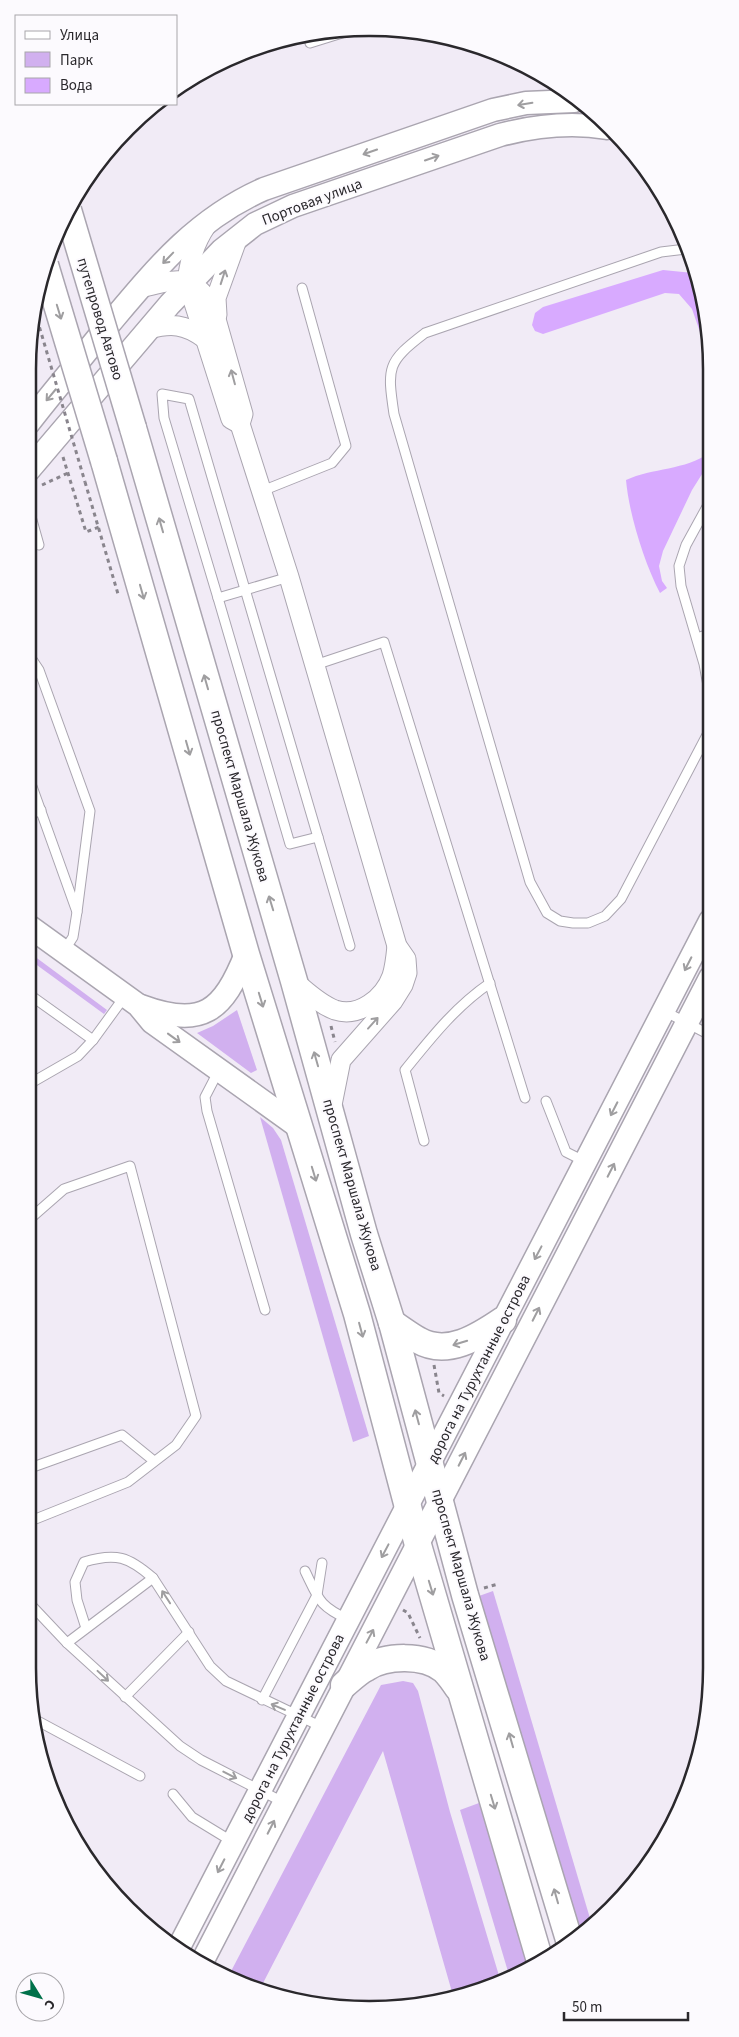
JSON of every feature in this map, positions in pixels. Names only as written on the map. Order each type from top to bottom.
[{"type":"main road","name":"путепровод Автово","points":[[71,221],[133,428]]},
{"type":"main road","points":[[49,279],[104,461],[246,954],[357,1314],[407,1508],[538,1955]]},
{"type":"main road","name":"проспект Маршала Жукова","points":[[133,428],[294,981],[364,1234],[392,1323],[465,1595],[568,1935]]},
{"type":"main road","points":[[392,1323],[431,1346],[451,1346],[473,1339],[503,1320]]},
{"type":"main road","points":[[344,1685],[366,1667],[384,1660],[405,1658],[424,1661],[443,1669],[459,1689]]},
{"type":"street","name":"Портовая улица","points":[[36,414],[140,288],[189,236],[211,217],[264,189],[493,110],[526,103],[566,100]]},
{"type":"street","name":"Портовая улица","points":[[36,474],[149,329],[189,282],[255,224],[293,206],[500,135],[527,128],[561,126],[598,128]]},
{"type":"street","points":[[211,217],[196,241],[190,261],[189,282],[204,338],[230,419],[240,424]]},
{"type":"street","points":[[238,237],[216,298],[218,319],[243,414],[240,424],[289,577],[397,946],[406,959],[407,973],[403,985],[393,1001],[340,1060],[331,1111]]},
{"type":"street","points":[[140,288],[170,280],[189,282],[205,295],[218,319]]},
{"type":"street","points":[[149,329],[168,324],[182,325],[204,338]]},
{"type":"street","points":[[36,931],[132,1001],[152,1022],[300,1128]]},
{"type":"street","name":"дорога на Турухтанные острова","points":[[182,1943],[703,935]]},
{"type":"street","points":[[294,981],[310,995],[336,1010],[349,1012],[362,1009],[375,1001],[386,989],[392,976],[397,946]]},
{"type":"street","points":[[132,1001],[173,1016],[189,1016],[203,1013],[221,1002],[234,984],[246,954]]},
{"type":"street","name":"дорога на Турухтанные острова","points":[[205,1957],[703,992]]},
{"type":"lane","points":[[310,43],[319,40]]},
{"type":"lane","points":[[680,250],[662,252],[425,333],[404,349],[393,363],[388,379],[394,414],[530,882],[547,913],[560,921],[588,923],[605,916],[616,904],[626,890],[703,742]]},
{"type":"lane","points":[[262,491],[332,463],[346,446],[302,288]]},
{"type":"lane","points":[[318,837],[290,844],[164,418],[162,394],[189,399],[245,591],[318,837],[350,946]]},
{"type":"lane","points":[[703,514],[686,546],[679,566],[681,586],[703,664]]},
{"type":"lane","points":[[36,534],[39,545]]},
{"type":"lane","points":[[218,598],[289,577]]},
{"type":"lane","points":[[697,638],[703,636]]},
{"type":"lane","points":[[315,665],[384,642],[526,1098]]},
{"type":"lane","points":[[36,666],[90,811],[73,937],[64,951]]},
{"type":"lane","points":[[36,795],[77,912]]},
{"type":"lane","points":[[36,812],[41,810]]},
{"type":"lane","points":[[424,1141],[405,1070],[444,1022],[467,998],[490,983]]},
{"type":"lane","points":[[36,999],[93,1040]]},
{"type":"lane","points":[[36,1080],[78,1056],[132,1001]]},
{"type":"lane","points":[[664,1011],[703,1031]]},
{"type":"lane","points":[[219,1070],[205,1098],[207,1111],[265,1310]]},
{"type":"lane","points":[[546,1101],[566,1152],[586,1162]]},
{"type":"lane","points":[[36,1214],[64,1189],[130,1166],[196,1416],[176,1444],[128,1482],[36,1519]]},
{"type":"lane","points":[[36,1466],[122,1435],[154,1461]]},
{"type":"lane","points":[[86,1628],[77,1600],[75,1582],[84,1562],[100,1557],[122,1557],[137,1564],[153,1578],[210,1666],[226,1681],[262,1700],[322,1727]]},
{"type":"lane","points":[[262,1700],[316,1595],[322,1563]]},
{"type":"lane","points":[[305,1571],[316,1595],[327,1610],[349,1620]]},
{"type":"lane","points":[[67,1643],[153,1578]]},
{"type":"lane","points":[[36,1610],[67,1643],[180,1746],[201,1760],[284,1803]]},
{"type":"lane","points":[[125,1697],[189,1632]]},
{"type":"lane","points":[[41,1724],[140,1776]]},
{"type":"lane","points":[[173,1794],[192,1817],[234,1842]]},
{"type":"path","points":[[39,326],[85,482]]},
{"type":"path","points":[[62,450],[86,532],[99,527]]},
{"type":"path","points":[[36,478],[68,473]]},
{"type":"path","points":[[330,1025],[338,1050]]},
{"type":"path","points":[[433,1357],[439,1393]]},
{"type":"path","points":[[480,1590],[498,1584]]},
{"type":"path","points":[[408,1613],[420,1639]]},
{"type":"green space","points":[[36,957],[107,1010],[104,1014],[36,964]]},
{"type":"green space","points":[[237,1010],[257,1070],[251,1073],[197,1033],[213,1026]]},
{"type":"green space","points":[[260,1117],[273,1128],[281,1140],[369,1436],[353,1442]]},
{"type":"green space","points":[[493,1591],[590,1917],[577,1928],[479,1596]]},
{"type":"green space","points":[[403,1681],[413,1683],[418,1691],[450,1812],[499,1974],[451,1990],[383,1751],[263,1983],[232,1970],[381,1685]]},
{"type":"green space","points":[[479,1803],[526,1961],[508,1970],[460,1810]]},
{"type":"water","points":[[663,270],[688,272],[701,334],[692,309],[679,294],[665,293],[543,334],[535,331],[532,325],[535,313],[543,307]]},
{"type":"water","points":[[703,457],[703,473],[692,490],[663,551],[659,566],[662,581],[667,588],[660,593],[638,538],[630,508],[626,480]]}]
